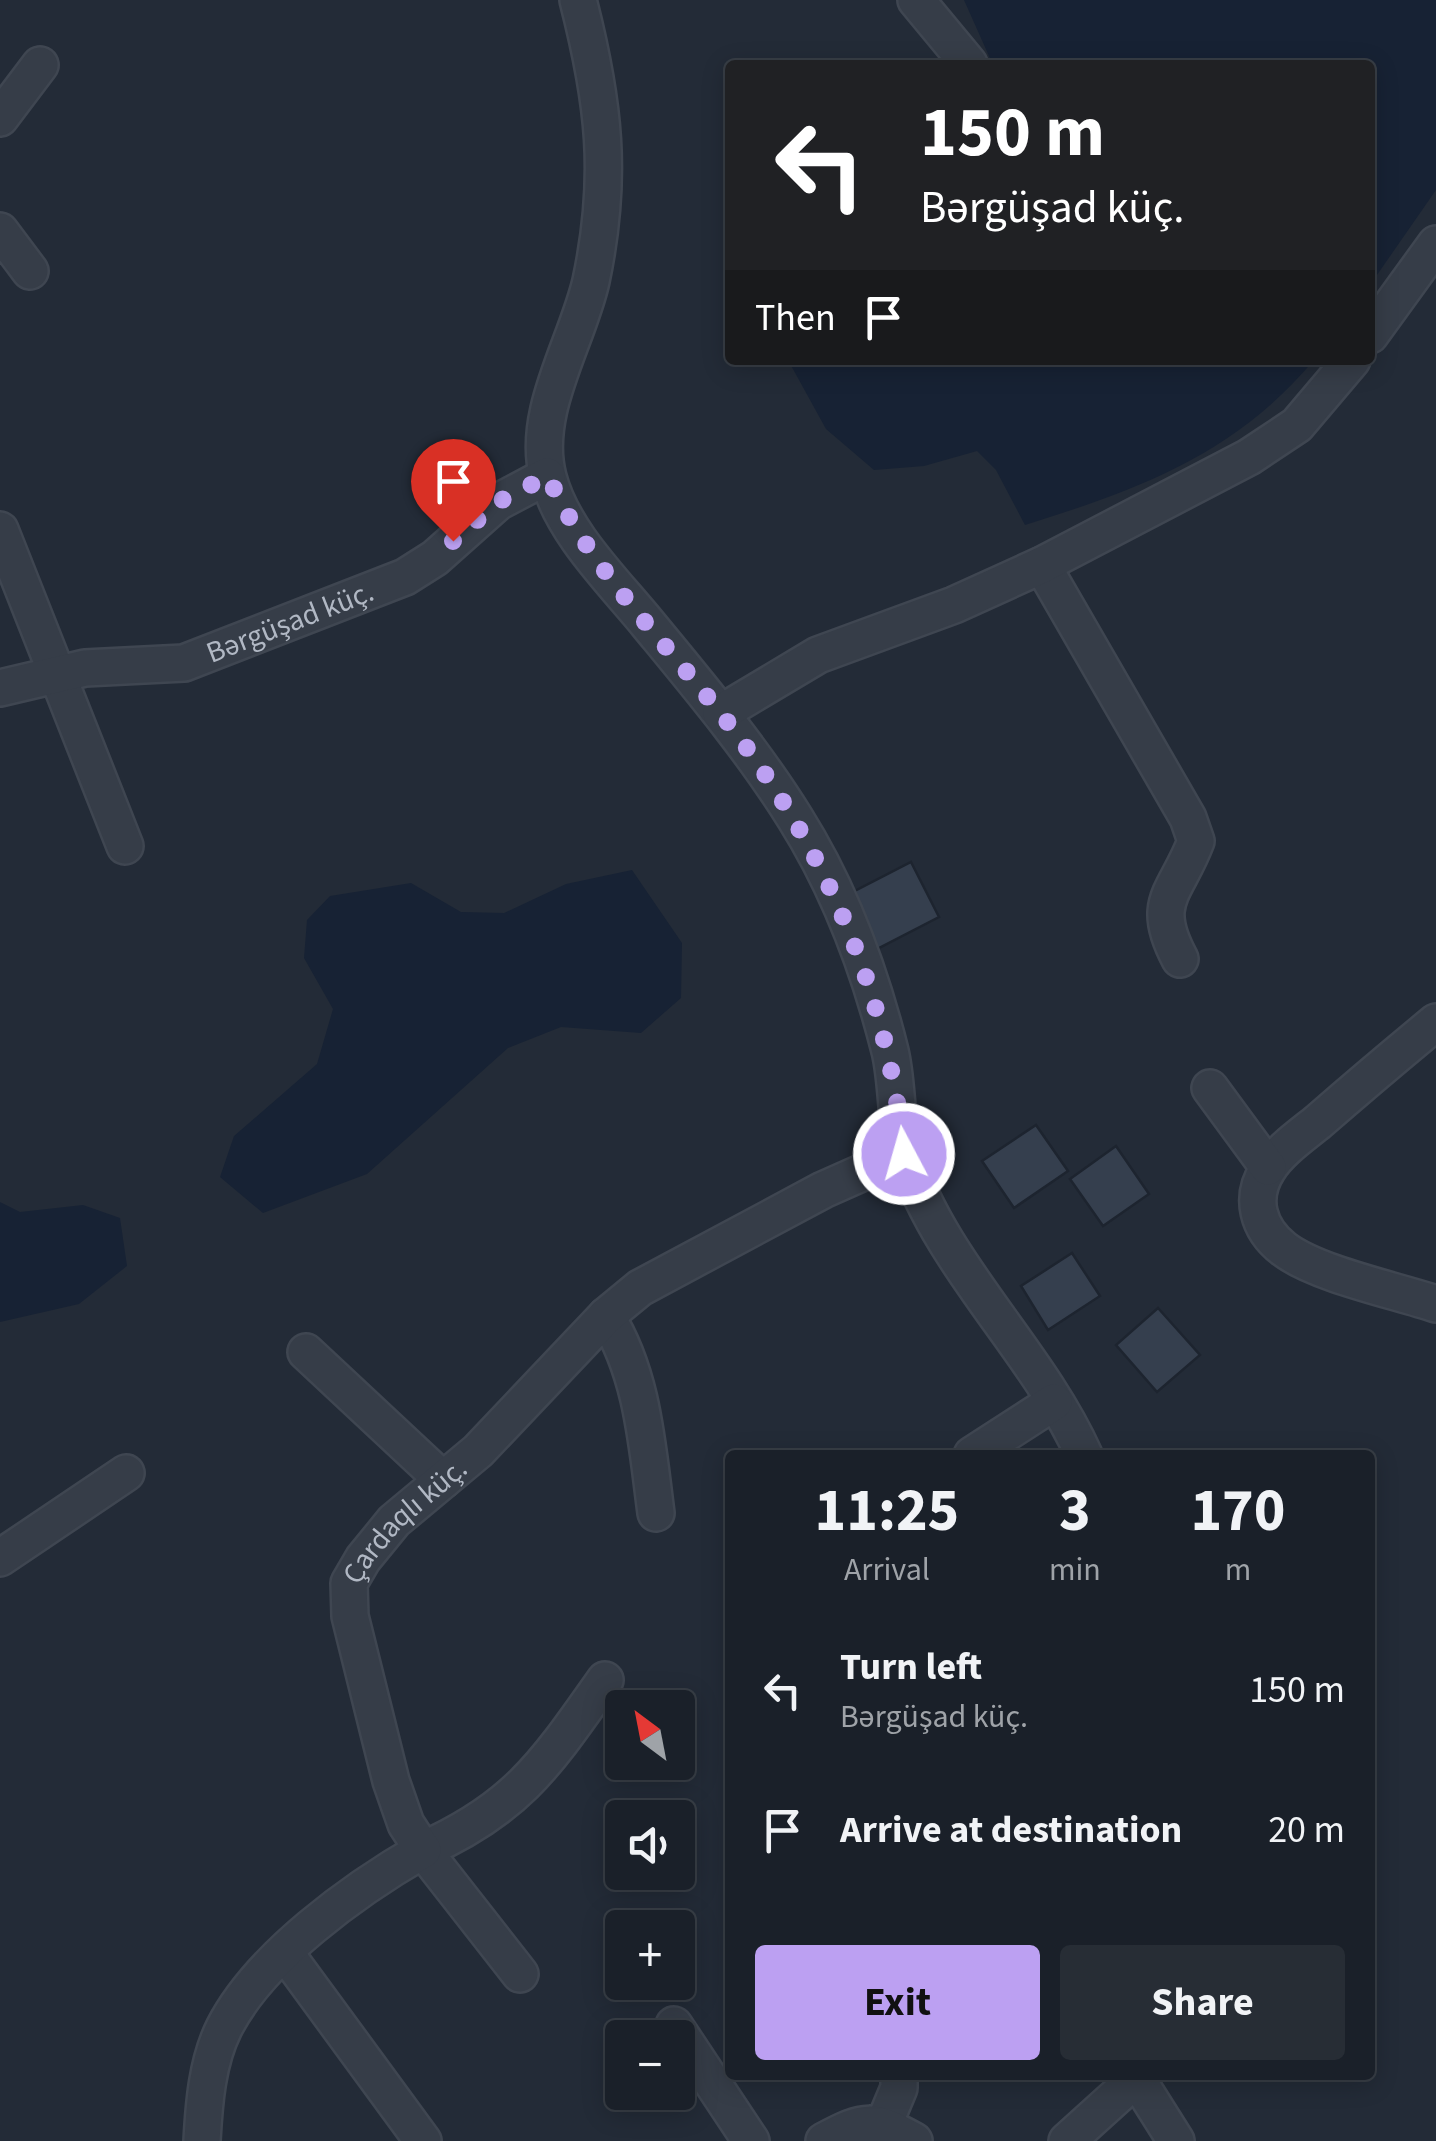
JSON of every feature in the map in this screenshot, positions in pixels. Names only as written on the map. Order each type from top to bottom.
[{"type":"street","points":[[578,0],[604,120],[607,166],[590,281],[545,426],[548,476],[566,515],[600,566],[721,713],[796,819],[842,907],[890,1050],[904,1154],[938,1224],[1081,1450]]},
{"type":"street","points":[[916,0],[967,60]]},
{"type":"street","points":[[0,118],[40,65]]},
{"type":"street","points":[[0,231],[30,271]]},
{"type":"street","points":[[1375,328],[1436,244]]},
{"type":"street","points":[[721,713],[818,655],[954,605],[1042,565],[1249,458],[1297,425],[1348,365]]},
{"type":"street","name":"Bərgüşad küç.","points":[[0,688],[85,668],[184,663],[404,576],[435,558],[498,502],[548,476]]},
{"type":"street","points":[[0,530],[125,846]]},
{"type":"street","points":[[1042,565],[1188,818],[1196,840],[1164,913],[1165,930],[1180,958]]},
{"type":"street","points":[[1436,1022],[1268,1168],[1257,1194],[1258,1215],[1268,1234],[1286,1251],[1318,1267],[1436,1304]]},
{"type":"street","points":[[1210,1088],[1268,1168]]},
{"type":"street","name":"Çardaqlı küç.","points":[[520,1974],[406,1824],[350,1616],[349,1582],[394,1521],[514,1415],[606,1316],[665,1274],[904,1154]]},
{"type":"street","points":[[606,1316],[631,1364],[646,1430],[656,1513]]},
{"type":"street","points":[[306,1352],[444,1480]]},
{"type":"street","points":[[980,1450],[1054,1402]]},
{"type":"street","points":[[0,1558],[126,1473]]},
{"type":"street","points":[[202,2141],[214,2052],[242,2000],[286,1954],[366,1885],[498,1811],[542,1768],[605,1680]]},
{"type":"street","points":[[286,1954],[422,2141]]},
{"type":"street","points":[[695,2057],[751,2141]]},
{"type":"street","points":[[824,2141],[862,2122],[899,2132],[899,2080]]},
{"type":"street","points":[[1066,2141],[1135,2080]]},
{"type":"street","points":[[1140,2080],[1176,2141]]},
{"type":"water","points":[[964,0],[1436,0],[1436,190],[1375,278],[1375,60],[991,60]]},
{"type":"water","points":[[791,365],[1309,365],[1252,420],[1183,464],[1108,497],[1025,525],[996,470],[977,451],[924,466],[874,470],[826,429]]},
{"type":"water","points":[[632,870],[682,943],[681,998],[641,1033],[561,1027],[508,1048],[367,1174],[263,1213],[220,1177],[234,1136],[317,1064],[333,1009],[304,958],[307,920],[330,896],[411,883],[461,912],[504,913],[566,884]]},
{"type":"water","points":[[0,1202],[20,1212],[83,1205],[120,1218],[127,1266],[79,1304],[0,1322]]},
{"type":"building","points":[[911,862],[939,917],[875,950],[847,895]]},
{"type":"building","points":[[1036,1125],[1068,1171],[1014,1208],[982,1161]]},
{"type":"building","points":[[1116,1146],[1149,1194],[1103,1226],[1070,1179]]},
{"type":"building","points":[[1072,1253],[1100,1296],[1048,1330],[1021,1286]]},
{"type":"building","points":[[1158,1308],[1200,1355],[1157,1392],[1116,1345]]},
{"type":"route","points":[[453,541],[498,502],[548,476],[566,515],[600,566],[721,713],[796,819],[842,907],[866,973],[890,1050],[904,1154]]}]
